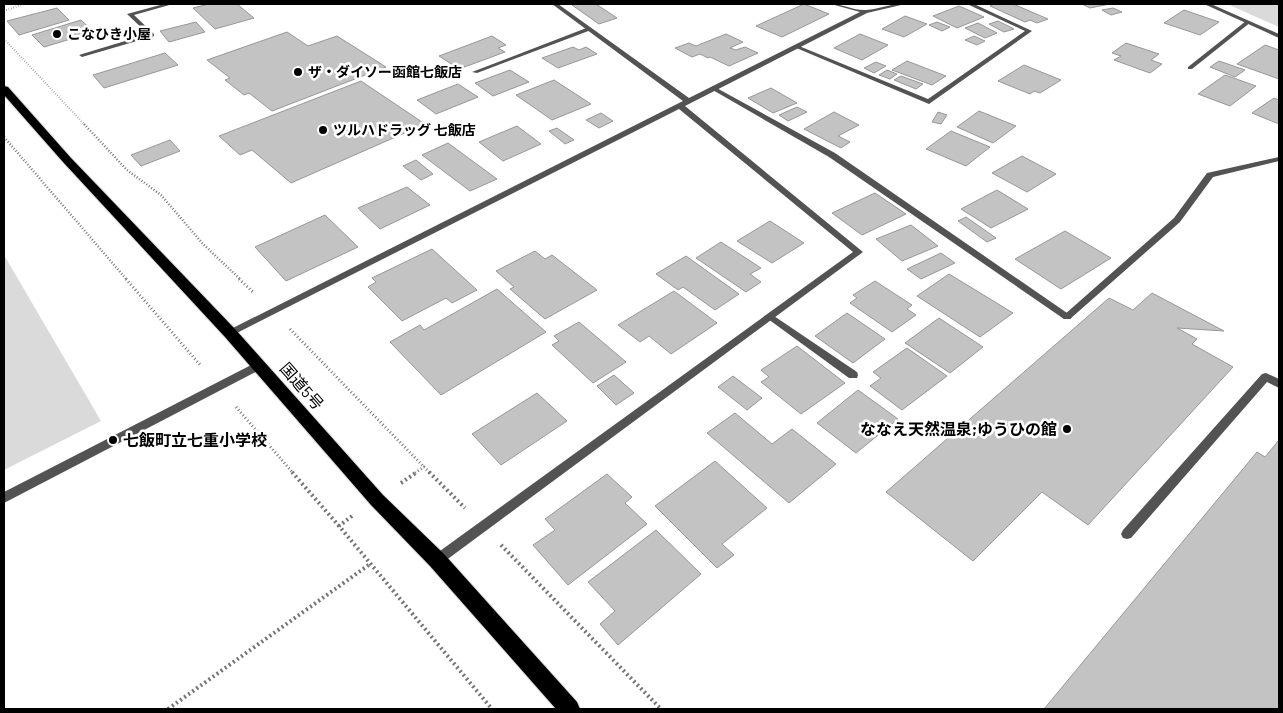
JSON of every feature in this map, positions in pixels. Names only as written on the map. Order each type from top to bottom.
[{"type":"highway","name":"国道5号","points":[[4,89],[67,160],[230,332],[377,500],[437,560],[570,709]]},
{"type":"street","points":[[82,55],[152,35],[130,14],[170,4]]},
{"type":"street","points":[[437,560],[859,252],[683,103],[590,29],[555,4]]},
{"type":"street","points":[[834,4],[864,12]]},
{"type":"street","points":[[230,332],[864,12],[899,4]]},
{"type":"street","points":[[797,47],[929,102],[1029,31],[970,4]]},
{"type":"street","points":[[1207,4],[1279,36]]},
{"type":"street","points":[[1190,68],[1248,22]]},
{"type":"street","points":[[476,72],[590,29]]},
{"type":"street","points":[[713,88],[832,154],[1068,317],[1177,220],[1210,175],[1279,159]]},
{"type":"street","points":[[771,317],[853,374]]},
{"type":"street","points":[[4,498],[259,365]]},
{"type":"street","points":[[1127,534],[1266,377],[1279,384]]},
{"type":"path","points":[[4,11],[24,4]]},
{"type":"path","points":[[4,39],[127,170],[162,195],[203,244],[273,311],[661,709]]},
{"type":"path","points":[[4,137],[338,526],[492,709]]},
{"type":"path","points":[[338,526],[424,467]]},
{"type":"path","points":[[168,709],[370,564]]},
{"type":"shaded area","points":[[1227,4],[1279,4],[1279,27]]},
{"type":"shaded area","points":[[4,255],[101,421],[4,470]]},
{"type":"building","points":[[209,4],[237,4],[254,18],[215,29],[193,8]]},
{"type":"building","points":[[596,4],[617,18],[599,24],[572,5]]},
{"type":"building","points":[[804,4],[829,14],[782,37],[756,26]]},
{"type":"building","points":[[995,4],[1013,4],[1048,19],[1037,23],[1030,20],[1025,22],[990,6]]},
{"type":"building","points":[[1082,4],[1110,4],[1090,8]]},
{"type":"building","points":[[959,6],[984,17],[957,28],[933,16]]},
{"type":"building","points":[[57,8],[69,20],[19,35],[7,21]]},
{"type":"building","points":[[1113,8],[1122,12],[1111,15],[1102,10]]},
{"type":"building","points":[[1184,10],[1219,22],[1200,35],[1164,23]]},
{"type":"building","points":[[905,16],[927,24],[904,37],[882,29]]},
{"type":"building","name":"こなひき小屋","points":[[81,20],[94,32],[44,47],[32,35]]},
{"type":"building","points":[[998,21],[1014,29],[1004,32],[989,24]]},
{"type":"building","points":[[196,22],[205,32],[169,42],[160,31]]},
{"type":"building","points":[[937,22],[950,27],[942,31],[929,25]]},
{"type":"building","points":[[978,23],[997,33],[985,38],[965,28]]},
{"type":"building","name":"ザ・ダイソー函館七飯店","points":[[287,32],[308,46],[337,36],[386,67],[272,111],[249,93],[244,95],[225,80],[230,78],[207,60]]},
{"type":"building","points":[[726,34],[743,42],[730,48],[736,50],[745,47],[758,53],[729,66],[700,54],[692,57],[675,48],[689,43],[696,46]]},
{"type":"building","points":[[860,34],[888,45],[862,60],[834,48]]},
{"type":"building","points":[[492,36],[506,45],[498,48],[505,52],[459,69],[439,56]]},
{"type":"building","points":[[974,36],[985,41],[977,45],[965,40]]},
{"type":"building","points":[[1126,43],[1159,54],[1151,60],[1162,64],[1150,73],[1114,60],[1121,56],[1112,53]]},
{"type":"building","points":[[1265,45],[1279,50],[1279,79],[1237,64]]},
{"type":"building","points":[[573,47],[579,50],[586,47],[597,54],[558,68],[542,58]]},
{"type":"building","points":[[165,53],[178,65],[104,88],[93,75]]},
{"type":"building","points":[[907,61],[946,76],[932,85],[892,70]]},
{"type":"building","points":[[1219,61],[1245,70],[1235,77],[1210,67]]},
{"type":"building","points":[[876,62],[886,66],[874,73],[864,68]]},
{"type":"building","points":[[1024,65],[1061,80],[1040,93],[1034,91],[1030,94],[998,81]]},
{"type":"building","points":[[510,70],[529,82],[493,96],[475,83]]},
{"type":"building","points":[[887,70],[897,74],[890,79],[879,75]]},
{"type":"building","points":[[1225,75],[1256,86],[1230,106],[1198,94]]},
{"type":"building","points":[[901,76],[923,84],[916,89],[894,80]]},
{"type":"building","points":[[554,80],[591,104],[552,120],[516,95]]},
{"type":"building","name":"ツルハドラッグ 七飯店","points":[[361,81],[425,124],[291,183],[252,150],[240,155],[219,136]]},
{"type":"building","points":[[458,84],[478,97],[436,114],[417,100]]},
{"type":"building","points":[[771,88],[797,103],[773,113],[748,98]]},
{"type":"building","points":[[1274,98],[1279,100],[1279,124],[1252,113]]},
{"type":"building","points":[[797,107],[807,112],[788,121],[779,115]]},
{"type":"building","points":[[979,111],[1016,126],[993,143],[957,127]]},
{"type":"building","points":[[834,112],[859,125],[838,136],[850,142],[841,148],[804,129]]},
{"type":"building","points":[[938,112],[947,115],[941,124],[932,122]]},
{"type":"building","points":[[601,113],[613,121],[599,128],[586,120]]},
{"type":"building","points":[[517,126],[541,144],[503,161],[479,142]]},
{"type":"building","points":[[557,128],[574,140],[565,144],[549,131]]},
{"type":"building","points":[[951,131],[990,147],[966,166],[926,149]]},
{"type":"building","points":[[170,140],[180,151],[141,166],[131,155]]},
{"type":"building","points":[[448,143],[497,179],[470,191],[422,155]]},
{"type":"building","points":[[1022,156],[1056,174],[1027,192],[992,173]]},
{"type":"building","points":[[416,160],[433,174],[421,180],[403,166]]},
{"type":"building","points":[[407,187],[430,205],[380,229],[358,208]]},
{"type":"building","points":[[997,190],[1028,209],[991,228],[961,209]]},
{"type":"building","points":[[875,193],[906,214],[862,235],[832,213]]},
{"type":"building","points":[[325,215],[358,247],[286,281],[255,247]]},
{"type":"building","points":[[966,217],[996,238],[987,242],[958,221]]},
{"type":"building","points":[[770,221],[804,243],[772,263],[737,241]]},
{"type":"building","points":[[911,225],[938,246],[902,261],[876,239]]},
{"type":"building","points":[[1065,231],[1111,258],[1061,289],[1015,259]]},
{"type":"building","points":[[721,242],[761,268],[750,274],[761,282],[746,292],[696,258]]},
{"type":"building","points":[[432,249],[477,290],[452,303],[446,298],[402,321],[368,287],[376,282],[372,278]]},
{"type":"building","points":[[535,251],[545,259],[552,255],[597,290],[545,319],[510,289],[514,287],[496,271]]},
{"type":"building","points":[[941,253],[955,263],[921,279],[907,269]]},
{"type":"building","points":[[686,256],[739,294],[715,310],[683,287],[678,290],[656,274]]},
{"type":"building","points":[[949,274],[1013,313],[980,337],[917,296]]},
{"type":"building","points":[[875,281],[912,305],[907,309],[916,315],[892,332],[850,303],[857,298],[853,295]]},
{"type":"building","points":[[497,289],[546,332],[441,395],[390,342],[420,325],[424,330]]},
{"type":"building","points":[[674,291],[717,323],[671,354],[649,336],[640,342],[618,325]]},
{"type":"building","name":"ななえ天然温泉;ゆうひの館","points":[[1152,293],[1224,331],[1177,328],[1197,339],[1192,344],[1233,367],[1088,525],[1042,492],[973,561],[886,492],[1109,298],[1133,310]]},
{"type":"building","points":[[847,313],[885,339],[853,363],[815,336]]},
{"type":"building","points":[[939,318],[983,347],[950,373],[905,343]]},
{"type":"building","points":[[579,322],[626,362],[593,383],[552,345],[559,341],[554,336]]},
{"type":"building","points":[[797,346],[845,383],[801,414],[761,382],[769,377],[761,370]]},
{"type":"building","points":[[907,348],[947,376],[902,410],[870,386],[881,378],[873,372]]},
{"type":"building","points":[[614,375],[634,393],[616,405],[597,386]]},
{"type":"building","points":[[733,376],[762,398],[747,410],[718,387]]},
{"type":"building","points":[[858,390],[898,419],[856,453],[817,423]]},
{"type":"building","points":[[537,393],[567,421],[501,465],[472,434]]},
{"type":"building","points":[[735,413],[772,444],[792,429],[836,464],[789,503],[707,433]]},
{"type":"building","points":[[1279,440],[1279,709],[1044,709],[1257,452],[1265,457]]},
{"type":"building","points":[[715,461],[767,508],[722,544],[734,555],[717,568],[655,506]]},
{"type":"building","points":[[607,474],[632,497],[625,503],[647,524],[568,585],[533,545],[555,530],[545,519]]},
{"type":"building","points":[[656,530],[701,574],[618,645],[600,624],[615,611],[588,582]]},
{"type":"place","name":"こなひき小屋","points":[[57,34]]},
{"type":"place","name":"ザ・ダイソー函館七飯店","points":[[298,72]]},
{"type":"place","name":"ツルハドラッグ 七飯店","points":[[323,130]]},
{"type":"place","name":"ななえ天然温泉;ゆうひの館","points":[[1067,429]]},
{"type":"place","name":"七飯町立七重小学校","points":[[113,440]]}]
